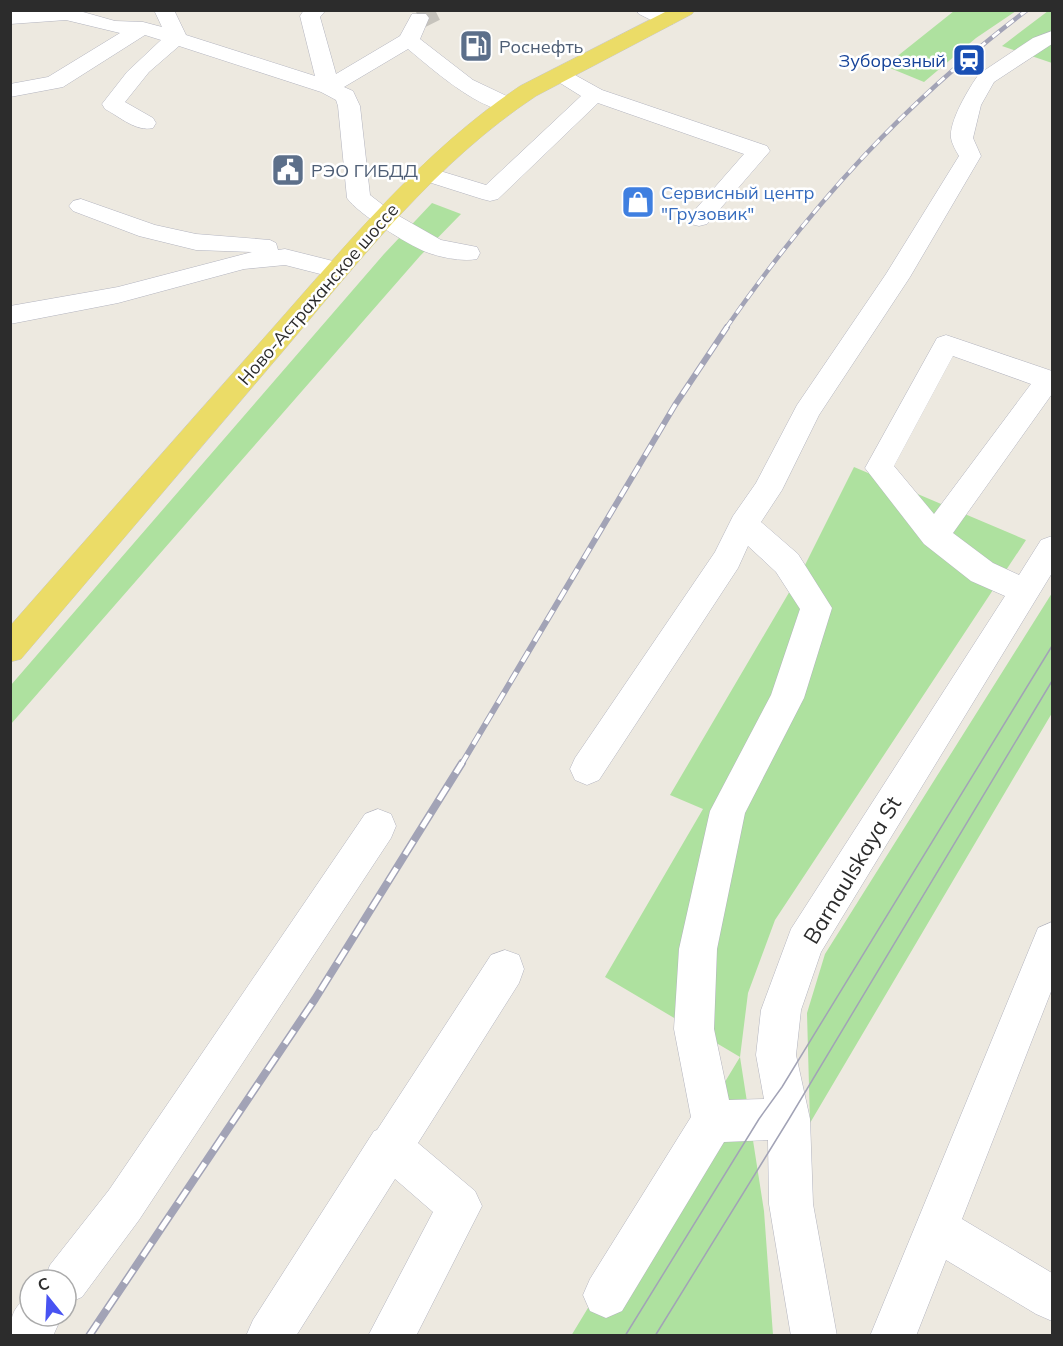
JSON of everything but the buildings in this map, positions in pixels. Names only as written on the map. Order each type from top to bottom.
[{"type":"main road","name":"Ново-Астраханское шоссе","points":[[10,649],[336,270],[427,174],[507,105],[666,14]]},
{"type":"street","points":[[164,10],[177,38]]},
{"type":"street","points":[[316,10],[310,16],[329,87]]},
{"type":"street","points":[[10,18],[66,14],[115,27],[143,28],[329,87],[345,96],[349,106],[359,198],[384,217],[434,246],[468,254]]},
{"type":"street","points":[[329,87],[409,40],[419,18]]},
{"type":"street","points":[[10,91],[55,82],[143,28]]},
{"type":"street","points":[[587,769],[727,559],[744,524],[767,490],[807,412],[897,277],[970,156],[962,138],[970,105],[986,78],[1040,42],[1053,37]]},
{"type":"street","points":[[145,123],[113,104],[125,86],[158,51],[177,38]]},
{"type":"street","points":[[409,40],[465,85],[507,105]]},
{"type":"street","points":[[559,74],[594,95],[759,151],[699,219]]},
{"type":"street","points":[[427,174],[490,194],[594,95]]},
{"type":"street","points":[[81,206],[148,231],[196,242],[261,245],[285,257],[336,270]]},
{"type":"street","points":[[10,315],[118,295],[244,261],[285,257]]},
{"type":"street","points":[[935,536],[1051,380],[946,344],[879,468],[935,536],[982,572],[1023,591]]},
{"type":"street","points":[[606,1295],[713,1121],[694,1029],[698,949],[728,811],[787,698],[816,608],[787,563],[744,524]]},
{"type":"street","name":"Barnaulskaya St","points":[[814,1335],[791,1204],[789,1119],[776,1055],[781,1010],[805,942],[1023,591],[1053,548]]},
{"type":"street","points":[[76,1268],[124,1205],[378,826]]},
{"type":"street","points":[[893,1335],[1053,941]]},
{"type":"street","points":[[269,1335],[505,969]]},
{"type":"street","points":[[713,1121],[789,1119]]},
{"type":"street","points":[[389,1146],[460,1206],[391,1335]]},
{"type":"street","points":[[935,1228],[1053,1298]]},
{"type":"green space","points":[[954,11],[1016,11],[976,38],[924,82],[885,66]]},
{"type":"green space","points":[[1048,11],[1052,11],[1052,63],[1002,46]]},
{"type":"green space","points":[[432,203],[461,214],[420,256],[11,724],[11,685],[384,254]]},
{"type":"green space","points":[[854,467],[1026,540],[775,920],[748,993],[740,1057],[605,977],[703,809],[670,795],[804,567]]},
{"type":"green space","points":[[1052,593],[1052,713],[810,1123],[807,1013],[825,954]]},
{"type":"green space","points":[[740,1057],[764,1211],[773,1335],[571,1336]]},
{"type":"tunnel","points":[[419,18],[435,10]]},
{"type":"tram line","points":[[625,1336],[759,1119],[782,1087],[1052,646]]},
{"type":"tram line","points":[[655,1336],[789,1119],[1052,681]]},
{"type":"railway","points":[[726,328],[793,238],[864,156],[941,80],[1027,10]]},
{"type":"railway","points":[[461,765],[675,405],[727,327]]},
{"type":"railway","points":[[89,1336],[315,999],[462,763]]},
{"type":"place","name":"Роснефть","points":[[476,46]]},
{"type":"place","name":"Зуборезный","points":[[969,60]]},
{"type":"place","name":"РЭО ГИБДД","points":[[288,170]]},
{"type":"place","name":"Сервисный центр \"Грузовик\"","points":[[638,202]]}]
